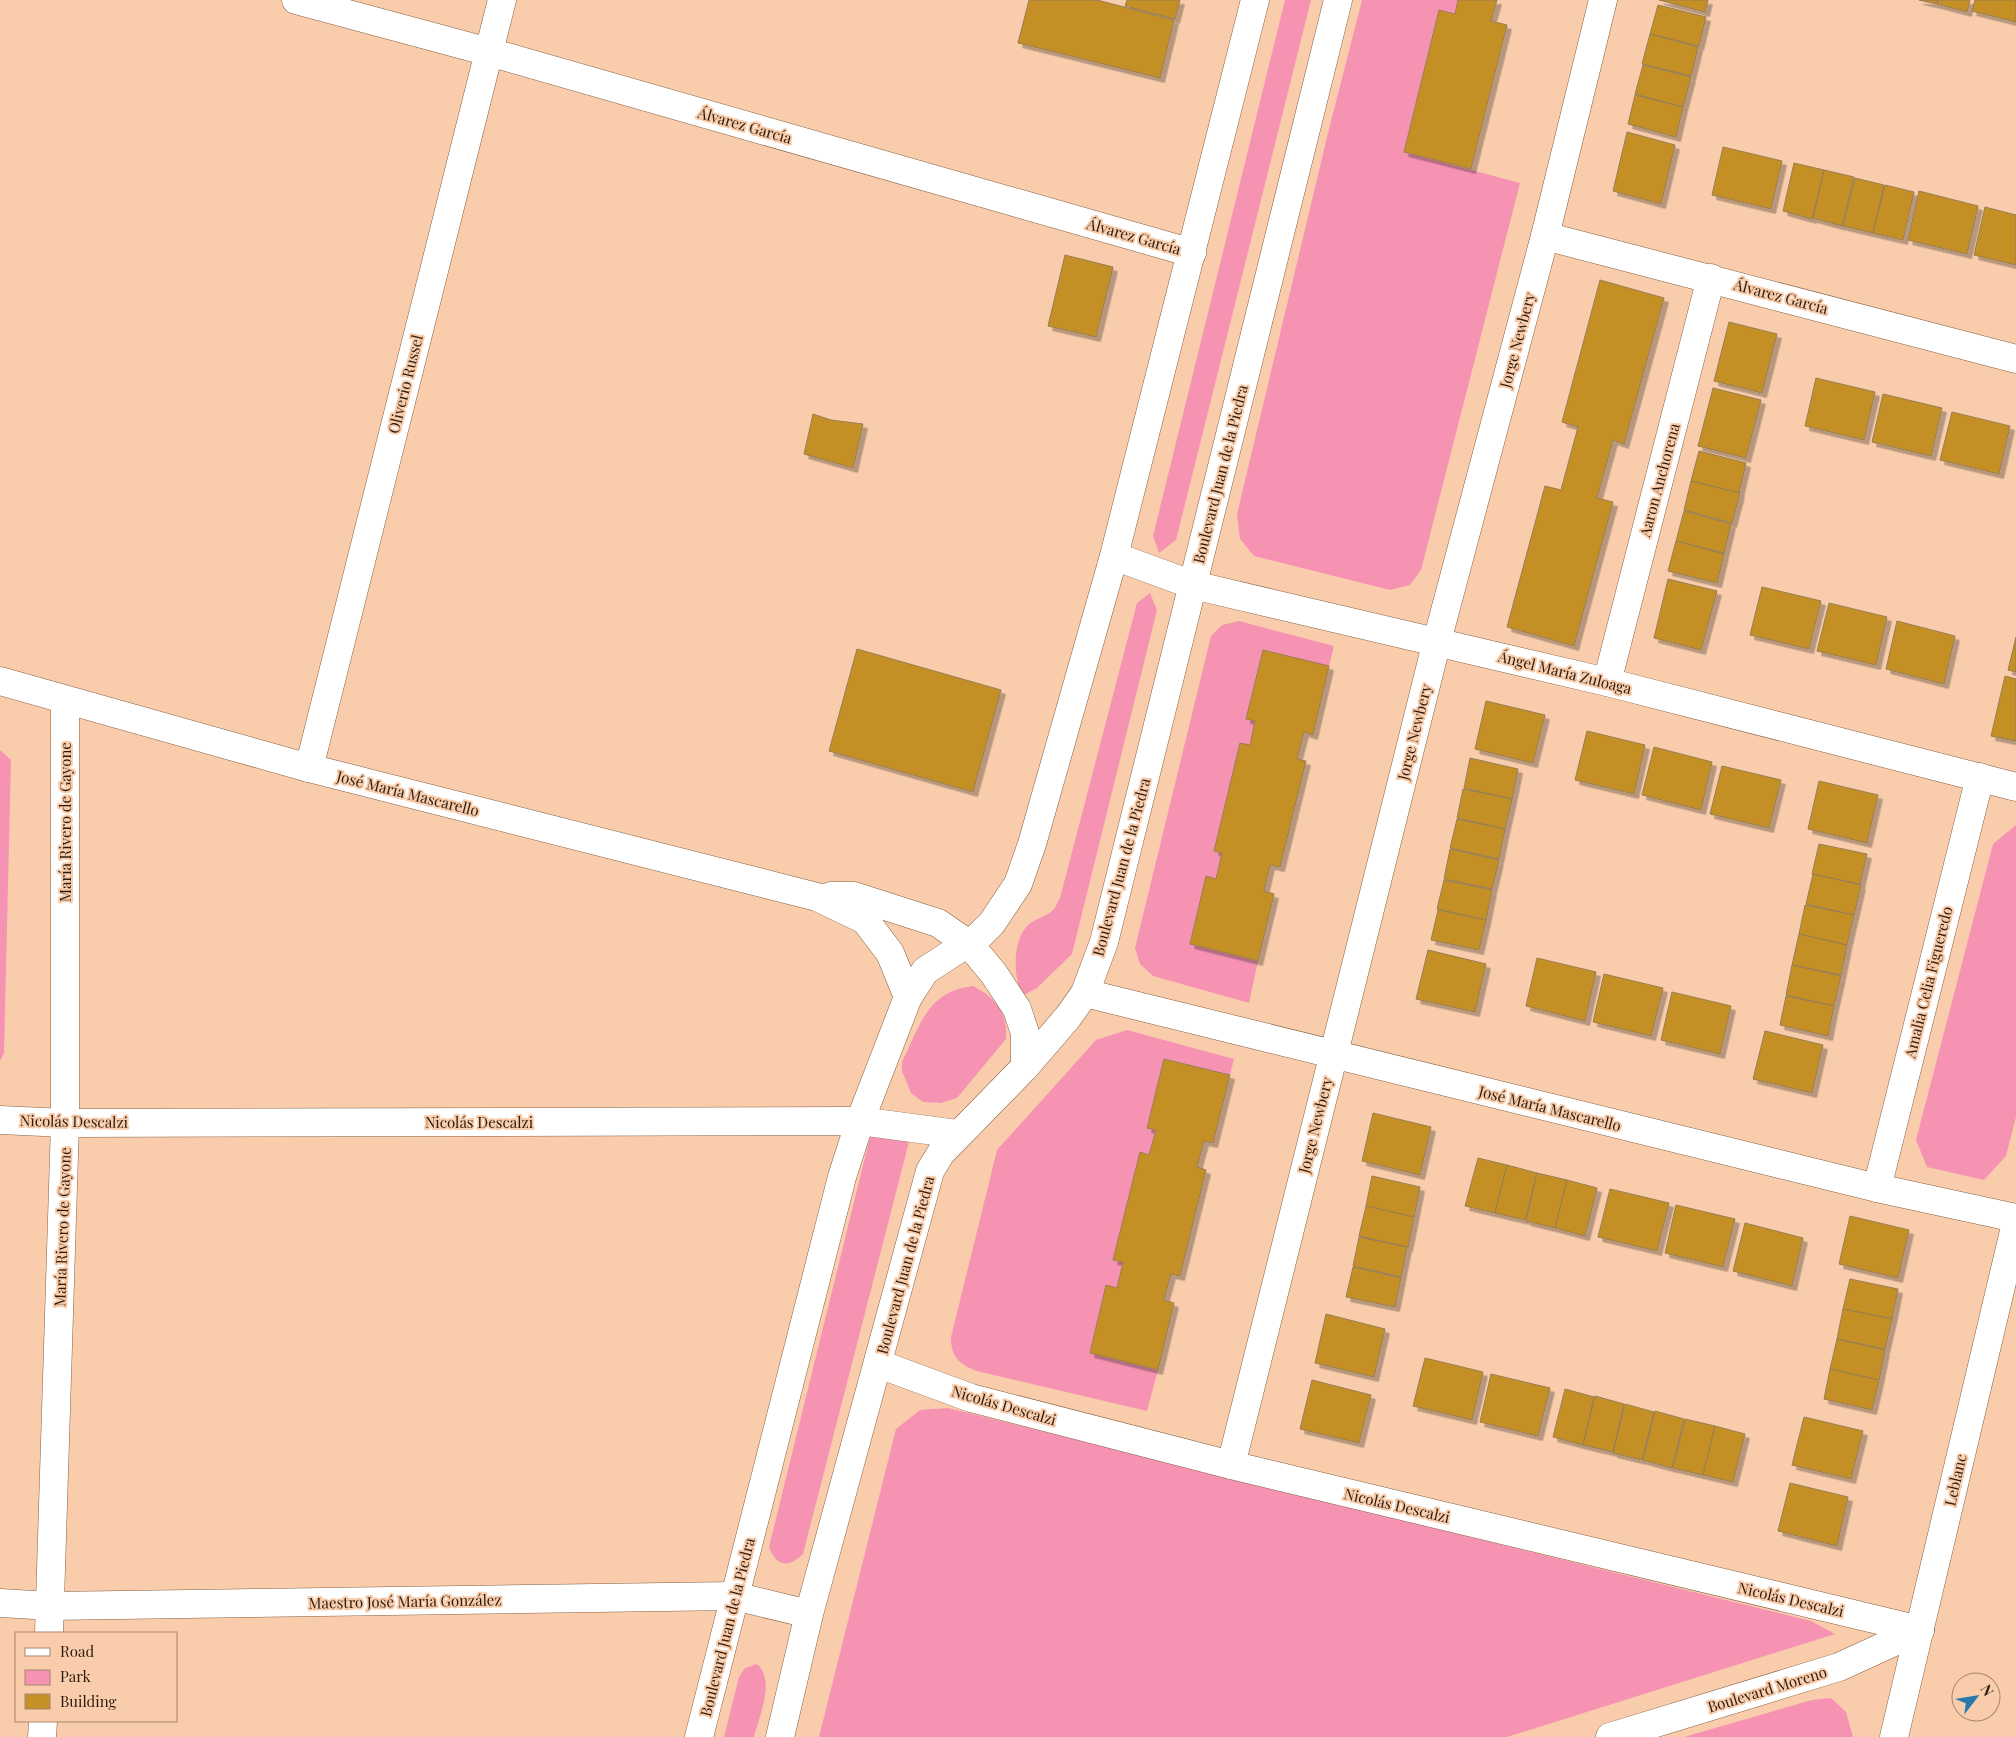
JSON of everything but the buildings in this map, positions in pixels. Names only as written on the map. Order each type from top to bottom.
[{"type":"street","name":"Álvarez García","points":[[296,0],[489,52],[1192,253]]},
{"type":"street","name":"Oliverio Russel","points":[[309,768],[502,0]]},
{"type":"street","name":"Boulevard Juan de la Piedra","points":[[699,1737],[842,1177],[860,1121],[908,997],[925,971],[960,948],[970,945],[992,923],[1018,884],[1032,844],[1114,556],[1255,0]]},
{"type":"street","name":"Boulevard Juan de la Piedra","points":[[780,1737],[809,1614],[930,1172],[941,1153],[957,1134],[1025,1067],[1068,1017],[1084,993],[1104,942],[1338,0]]},
{"type":"street","name":"Jorge Newbery","points":[[1231,1465],[1437,641],[1545,236],[1603,0]]},
{"type":"street","name":"Álvarez García","points":[[1545,236],[2016,359]]},
{"type":"street","name":"Aaron Anchorena","points":[[1606,682],[1711,278]]},
{"type":"street","name":"Ángel María Zuloaga","points":[[1114,556],[1193,585],[1606,682],[2016,787]]},
{"type":"street","name":"José María Mascarello","points":[[0,681],[309,768],[817,897]]},
{"type":"street","name":"María Rivero de Gayone","points":[[49,1632],[65,1123],[65,700]]},
{"type":"street","name":"Amalia Celia Figueredo","points":[[1877,1188],[1980,777]]},
{"type":"street","points":[[817,897],[854,896],[938,923],[970,945],[994,974],[1017,1009],[1026,1034],[1025,1067]]},
{"type":"street","points":[[817,897],[865,920],[890,953],[908,997]]},
{"type":"street","name":"José María Mascarello","points":[[1084,993],[1877,1188],[2016,1218]]},
{"type":"street","name":"Nicolás Descalzi","points":[[0,1120],[65,1123],[860,1121],[957,1134]]},
{"type":"street","name":"Leblanc","points":[[1894,1737],[2016,1223]]},
{"type":"street","name":"Nicolás Descalzi","points":[[878,1364],[971,1398],[1231,1465],[1920,1630]]},
{"type":"street","name":"Maestro José María González","points":[[0,1603],[51,1606],[734,1596],[809,1614]]},
{"type":"street","name":"Boulevard Moreno","points":[[1610,1737],[1839,1667],[1920,1630]]},
{"type":"street","points":[[42,1737],[43,1722]]},
{"type":"green space","points":[[1285,0],[1311,0],[1176,540],[1159,553],[1153,536]]},
{"type":"green space","points":[[1362,0],[1458,0],[1455,14],[1439,10],[1404,152],[1520,183],[1421,570],[1410,585],[1390,590],[1254,556],[1240,539],[1237,514],[1328,133]]},
{"type":"green space","points":[[1150,593],[1157,610],[1072,954],[1037,988],[1022,996],[1016,969],[1019,941],[1028,925],[1052,911],[1060,898],[1137,603]]},
{"type":"green space","points":[[1239,621],[1334,646],[1329,666],[1263,650],[1246,719],[1255,721],[1250,745],[1240,744],[1214,851],[1222,853],[1216,879],[1206,877],[1190,943],[1258,961],[1249,1003],[1153,976],[1140,964],[1135,948],[1211,636],[1222,625]]},
{"type":"green space","points":[[0,750],[11,760],[4,1053],[0,1061]]},
{"type":"green space","points":[[2016,825],[2016,1117],[2006,1156],[1984,1180],[1927,1167],[1916,1140],[1993,844]]},
{"type":"green space","points":[[973,986],[988,996],[999,1007],[1005,1021],[1006,1039],[957,1098],[941,1103],[923,1102],[911,1093],[902,1071],[902,1062],[920,1023],[935,1003],[957,989]]},
{"type":"green space","points":[[1127,1030],[1234,1059],[1230,1075],[1164,1059],[1147,1128],[1156,1130],[1149,1155],[1140,1152],[1114,1260],[1123,1262],[1117,1288],[1106,1285],[1090,1353],[1158,1370],[1147,1411],[977,1371],[960,1362],[954,1354],[951,1344],[951,1337],[997,1150],[1096,1040]]},
{"type":"green space","points":[[880,1127],[910,1138],[803,1554],[792,1562],[783,1563],[775,1558],[769,1547],[870,1137]]},
{"type":"green space","points":[[948,1408],[1811,1621],[1835,1634],[1507,1737],[819,1737],[896,1429],[920,1410]]},
{"type":"green space","points":[[757,1664],[763,1671],[766,1689],[754,1737],[724,1737],[739,1677],[745,1668]]},
{"type":"green space","points":[[1831,1698],[1846,1712],[1853,1737],[1684,1737],[1812,1700]]}]
